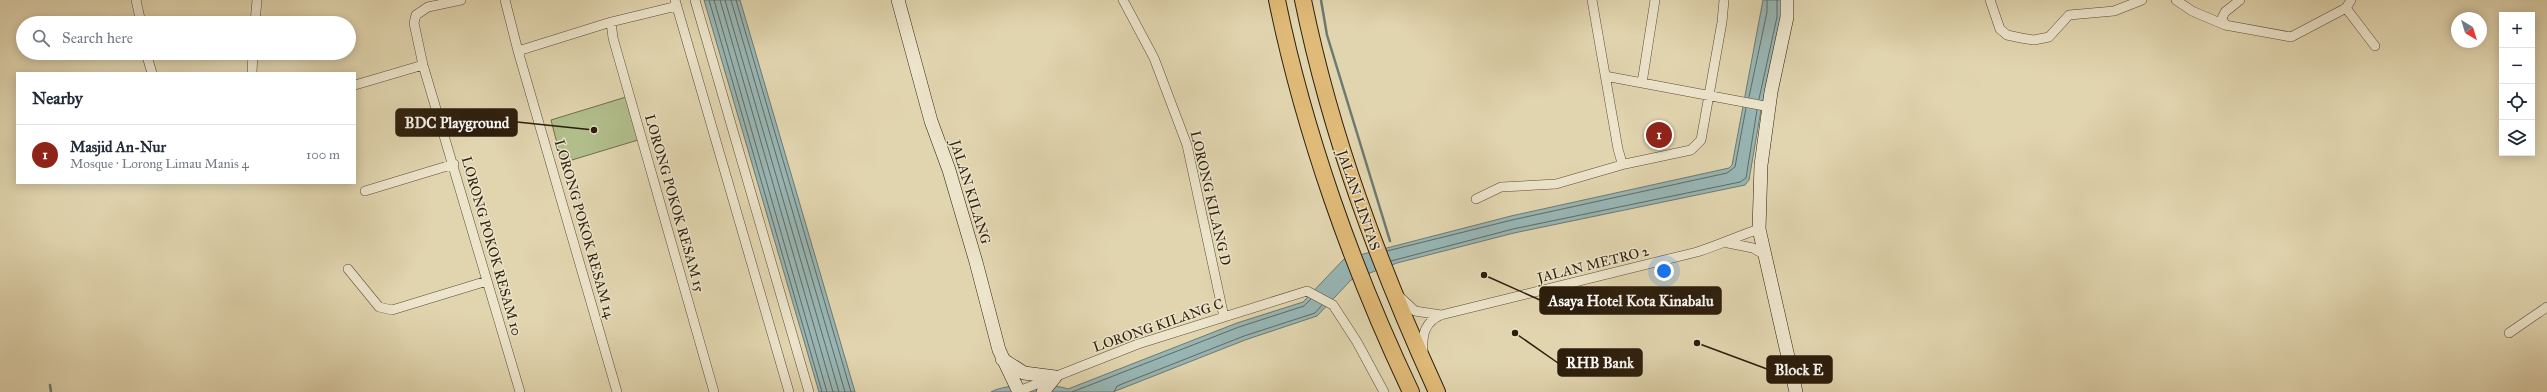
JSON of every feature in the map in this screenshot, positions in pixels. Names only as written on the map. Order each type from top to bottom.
[{"type":"highway","name":"JALAN LINTAS","points":[[1277,0],[1302,102],[1338,217],[1370,298],[1411,392]]},
{"type":"highway","name":"JALAN LINTAS","points":[[1302,0],[1322,83],[1347,170],[1383,270],[1437,392]]},
{"type":"street","points":[[136,0],[139,16]]},
{"type":"street","points":[[256,16],[257,0]]},
{"type":"street","name":"LORONG POKOK RESAM 10","points":[[461,0],[428,7],[416,15],[414,23],[423,65],[454,164],[520,392]]},
{"type":"street","name":"LORONG POKOK RESAM 14","points":[[506,0],[518,51],[618,392]]},
{"type":"street","points":[[695,0],[809,392]]},
{"type":"street","name":"JALAN KILANG","points":[[898,0],[923,94],[949,170],[1002,359],[1019,392]]},
{"type":"street","name":"LORONG KILANG D","points":[[1123,0],[1154,58],[1187,145],[1224,317]]},
{"type":"street","points":[[1642,83],[1655,0]]},
{"type":"street","points":[[1476,199],[1501,187],[1556,184],[1626,164],[1691,150],[1697,146],[1701,140],[1722,22],[1724,0]]},
{"type":"street","points":[[1787,0],[1786,18],[1767,106],[1761,165],[1759,229],[1796,392]]},
{"type":"street","points":[[1990,0],[2000,29],[2008,35],[2034,40],[2049,36],[2069,15],[2114,11],[2142,0]]},
{"type":"street","points":[[2176,0],[2192,11],[2225,25],[2291,37],[2349,4],[2375,46]]},
{"type":"street","points":[[2225,25],[2222,18],[2225,12],[2240,0]]},
{"type":"street","points":[[1591,1],[1618,149],[1622,163],[1626,164]]},
{"type":"street","points":[[518,51],[676,3],[788,392]]},
{"type":"street","name":"LORONG POKOK RESAM 15","points":[[611,22],[613,38],[714,392]]},
{"type":"street","points":[[148,60],[152,72]]},
{"type":"street","points":[[252,72],[253,60]]},
{"type":"street","points":[[356,85],[423,65]]},
{"type":"street","points":[[1605,76],[1767,106]]},
{"type":"street","points":[[365,191],[454,164]]},
{"type":"street","name":"JALAN METRO 2","points":[[1424,364],[1422,339],[1424,330],[1433,319],[1441,315],[1572,284],[1728,242],[1736,237],[1759,229]]},
{"type":"street","name":"JALAN METRO 2","points":[[1728,242],[1753,248],[1765,255]]},
{"type":"street","points":[[348,269],[379,307],[392,310],[487,281]]},
{"type":"street","name":"JALAN METRO 2","points":[[1383,270],[1396,292],[1411,309],[1422,313],[1441,315]]},
{"type":"street","name":"LORONG KILANG C","points":[[1019,392],[1138,344],[1307,291],[1333,304],[1357,342],[1384,392]]},
{"type":"street","points":[[2509,333],[2547,307]]},
{"type":"street","points":[[1002,359],[1024,373],[1055,377],[1044,392]]},
{"type":"green space","points":[[626,97],[638,140],[562,163],[551,120]]},
{"type":"water","points":[[704,0],[740,0],[855,392],[819,392]]},
{"type":"water","points":[[1763,0],[1781,0],[1781,17],[1761,110],[1749,180],[1745,185],[1514,233],[1397,263],[1351,280],[1317,316],[1245,340],[1113,392],[991,392],[1007,387],[1029,385],[1051,386],[1068,389],[1237,323],[1303,302],[1344,259],[1511,216],[1729,168],[1732,165]]},
{"type":"waterway","points":[[1321,0],[1327,35],[1390,241]]},
{"type":"waterway","points":[[50,385],[51,392]]},
{"type":"place","name":"BDC Playground","points":[[594,130]]},
{"type":"place","name":"Masjid An-Nur","points":[[1659,135]]},
{"type":"place","name":"Asaya Hotel Kota Kinabalu","points":[[1484,275]]},
{"type":"place","name":"RHB Bank","points":[[1515,333]]},
{"type":"place","name":"Block E","points":[[1697,343]]}]
